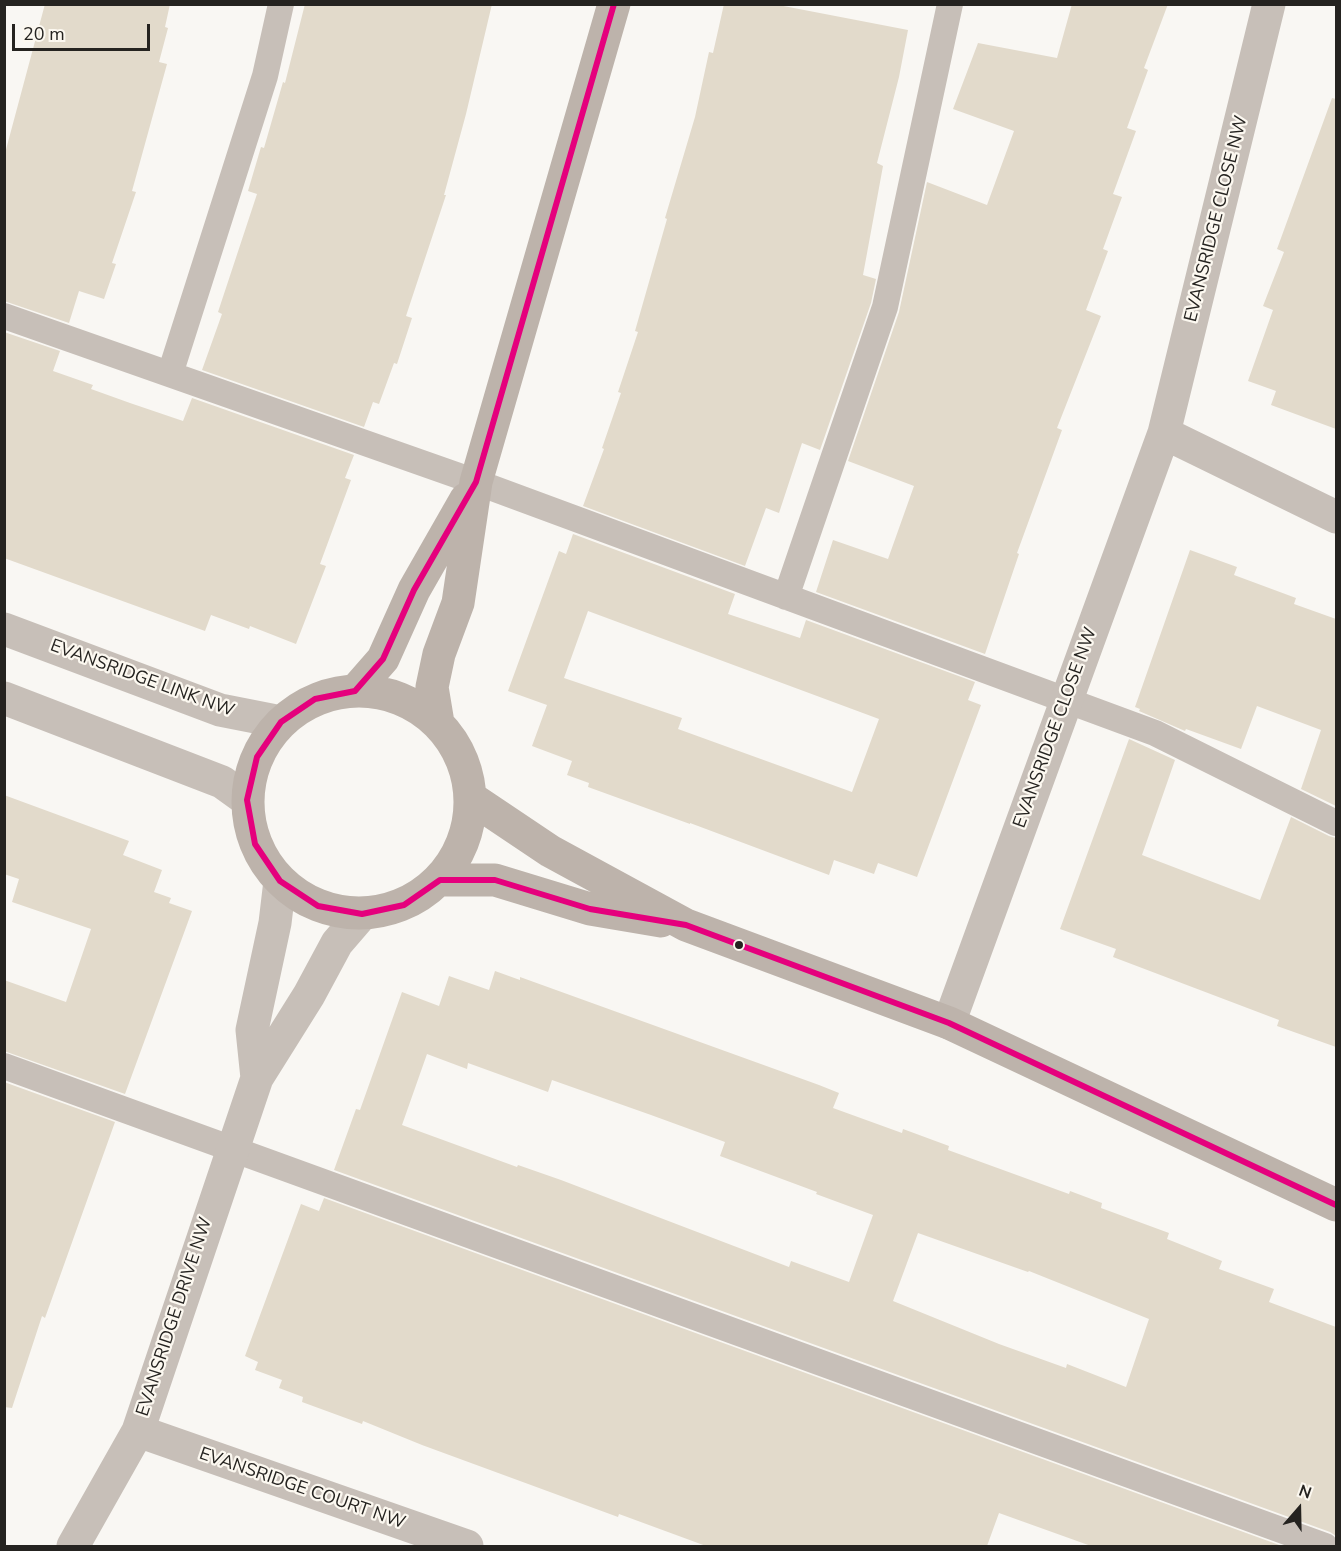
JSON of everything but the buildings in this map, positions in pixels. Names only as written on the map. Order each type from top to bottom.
[{"type":"street","points":[[438,723],[432,687],[439,654],[458,603],[476,482],[614,4]]},
{"type":"street","name":"EVANSRIDGE CLOSE NW","points":[[949,1023],[1164,433],[1269,4]]},
{"type":"street","points":[[1164,433],[1336,517]]},
{"type":"street","points":[[355,691],[383,659],[414,590],[476,482]]},
{"type":"street","name":"EVANSRIDGE LINK NW","points":[[4,629],[220,710],[281,722]]},
{"type":"street","points":[[355,691],[400,698],[438,723],[462,758],[471,798],[464,842],[440,880],[404,905],[362,914],[318,906],[280,881],[255,844],[247,800],[257,757],[281,722],[315,699],[355,691]]},
{"type":"street","points":[[4,698],[212,777],[247,800]]},
{"type":"street","points":[[471,798],[550,851],[686,925],[949,1023],[1336,1205]]},
{"type":"street","points":[[440,880],[495,880],[590,909],[686,925]]},
{"type":"street","name":"EVANSRIDGE DRIVE NW","points":[[257,1078],[252,1030],[275,923],[280,881]]},
{"type":"street","name":"EVANSRIDGE DRIVE NW","points":[[73,1546],[138,1431],[257,1078],[309,995],[337,943],[362,914]]},
{"type":"street","name":"EVANSRIDGE COURT NW","points":[[138,1431],[467,1546]]},
{"type":"lane","points":[[170,374],[265,76],[281,4]]},
{"type":"lane","points":[[786,597],[885,307],[950,4]]},
{"type":"lane","points":[[4,316],[476,482],[1155,733],[1336,823]]},
{"type":"lane","points":[[4,1066],[1325,1546]]},
{"type":"transit line","points":[[614,4],[476,482],[414,590],[383,659],[355,691],[315,699],[281,722],[257,757],[247,800],[255,844],[280,881],[318,906],[362,914],[404,905],[440,880],[495,880],[590,909],[686,925],[949,1023],[1336,1205]]}]
